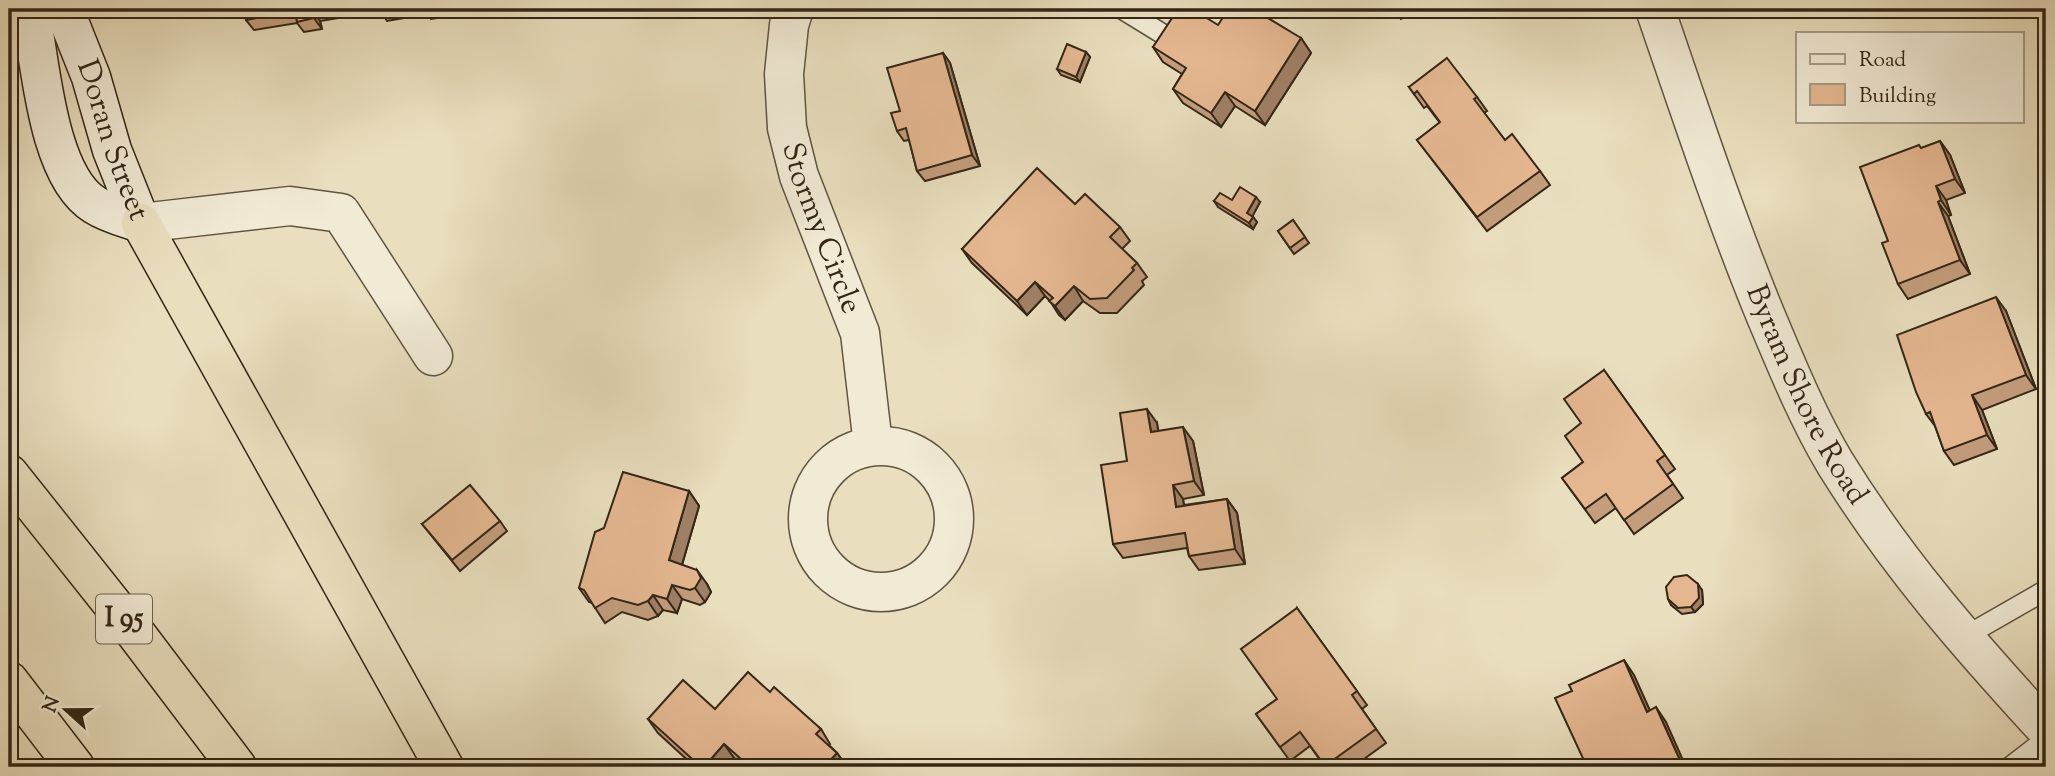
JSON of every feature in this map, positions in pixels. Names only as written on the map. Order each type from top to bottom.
[{"type":"highway","points":[[141,223],[443,767]]},
{"type":"highway","name":"I 95","points":[[9,474],[137,635],[237,767]]},
{"type":"highway","points":[[9,681],[75,767]]},
{"type":"street","name":"Doran Street","points":[[34,9],[32,20],[49,114],[63,167],[82,194],[95,205],[141,223]]},
{"type":"street","name":"Doran Street","points":[[64,9],[90,77],[112,150],[141,223]]},
{"type":"street","name":"Stormy Circle","points":[[794,9],[789,25],[783,74],[787,128],[799,176],[860,333],[873,445]]},
{"type":"street","name":"Byram Shore Road","points":[[1655,9],[1735,237],[1787,367],[1834,460],[1876,527],[1924,592],[2046,729]]},
{"type":"street","points":[[141,223],[290,206],[341,213],[433,356]]},
{"type":"lane","points":[[1122,9],[1166,36]]},
{"type":"lane","points":[[1964,637],[2046,590]]},
{"type":"lane","points":[[2010,767],[2046,739]]},
{"type":"building","points":[[244,9],[324,9],[313,11],[314,18],[297,22],[295,11],[246,20]]},
{"type":"building","points":[[1178,9],[1192,9],[1218,25],[1228,10],[1237,16],[1241,9],[1253,9],[1301,38],[1255,111],[1225,92],[1211,113],[1173,89],[1186,68],[1153,47]]},
{"type":"building","points":[[1067,44],[1086,52],[1076,77],[1057,69]]},
{"type":"building","points":[[943,53],[972,155],[917,171],[906,128],[897,131],[891,113],[900,111],[887,68]]},
{"type":"building","points":[[1447,58],[1505,140],[1512,134],[1540,171],[1477,217],[1417,140],[1440,122],[1417,91],[1414,94],[1409,87]]},
{"type":"building","points":[[1940,141],[1955,179],[1936,186],[1941,200],[1938,202],[1960,260],[1898,284],[1882,243],[1888,241],[1860,167],[1919,145],[1921,148]]},
{"type":"building","points":[[1037,168],[1075,204],[1085,194],[1120,227],[1110,237],[1137,263],[1132,268],[1134,270],[1107,298],[1090,299],[1074,286],[1055,306],[1049,301],[1053,298],[1035,282],[1017,301],[962,249]]},
{"type":"building","points":[[1240,187],[1256,197],[1247,213],[1253,217],[1249,223],[1214,201],[1220,193],[1232,200]]},
{"type":"building","points":[[1293,220],[1305,237],[1290,248],[1278,231]]},
{"type":"building","points":[[1996,297],[2026,375],[1972,395],[1987,435],[1944,451],[1930,412],[1926,414],[1916,392],[1897,335]]},
{"type":"building","points":[[1604,370],[1665,455],[1657,461],[1673,484],[1624,520],[1606,494],[1585,509],[1562,478],[1583,462],[1565,436],[1581,423],[1564,399]]},
{"type":"building","points":[[1147,409],[1151,432],[1183,427],[1194,481],[1173,485],[1176,507],[1227,499],[1235,549],[1189,556],[1185,533],[1113,544],[1101,465],[1127,461],[1120,413]]},
{"type":"building","points":[[623,472],[689,491],[669,560],[697,570],[701,578],[695,588],[690,590],[672,585],[667,599],[653,595],[648,601],[638,605],[612,598],[595,608],[584,590],[579,588],[595,532],[604,528]]},
{"type":"building","points":[[470,485],[500,521],[452,560],[422,524]]},
{"type":"building","points":[[1687,575],[1698,584],[1699,598],[1691,607],[1678,608],[1668,599],[1666,587],[1674,577]]},
{"type":"building","points":[[1297,608],[1357,691],[1352,695],[1376,729],[1325,766],[1300,732],[1280,747],[1256,714],[1277,699],[1241,649]]},
{"type":"building","points":[[1624,660],[1647,712],[1656,707],[1683,767],[1587,767],[1555,698],[1572,691],[1569,685]]},
{"type":"building","points":[[748,672],[770,692],[774,687],[821,729],[816,734],[837,753],[824,767],[750,767],[724,744],[704,767],[701,767],[648,719],[683,680],[715,709]]}]
